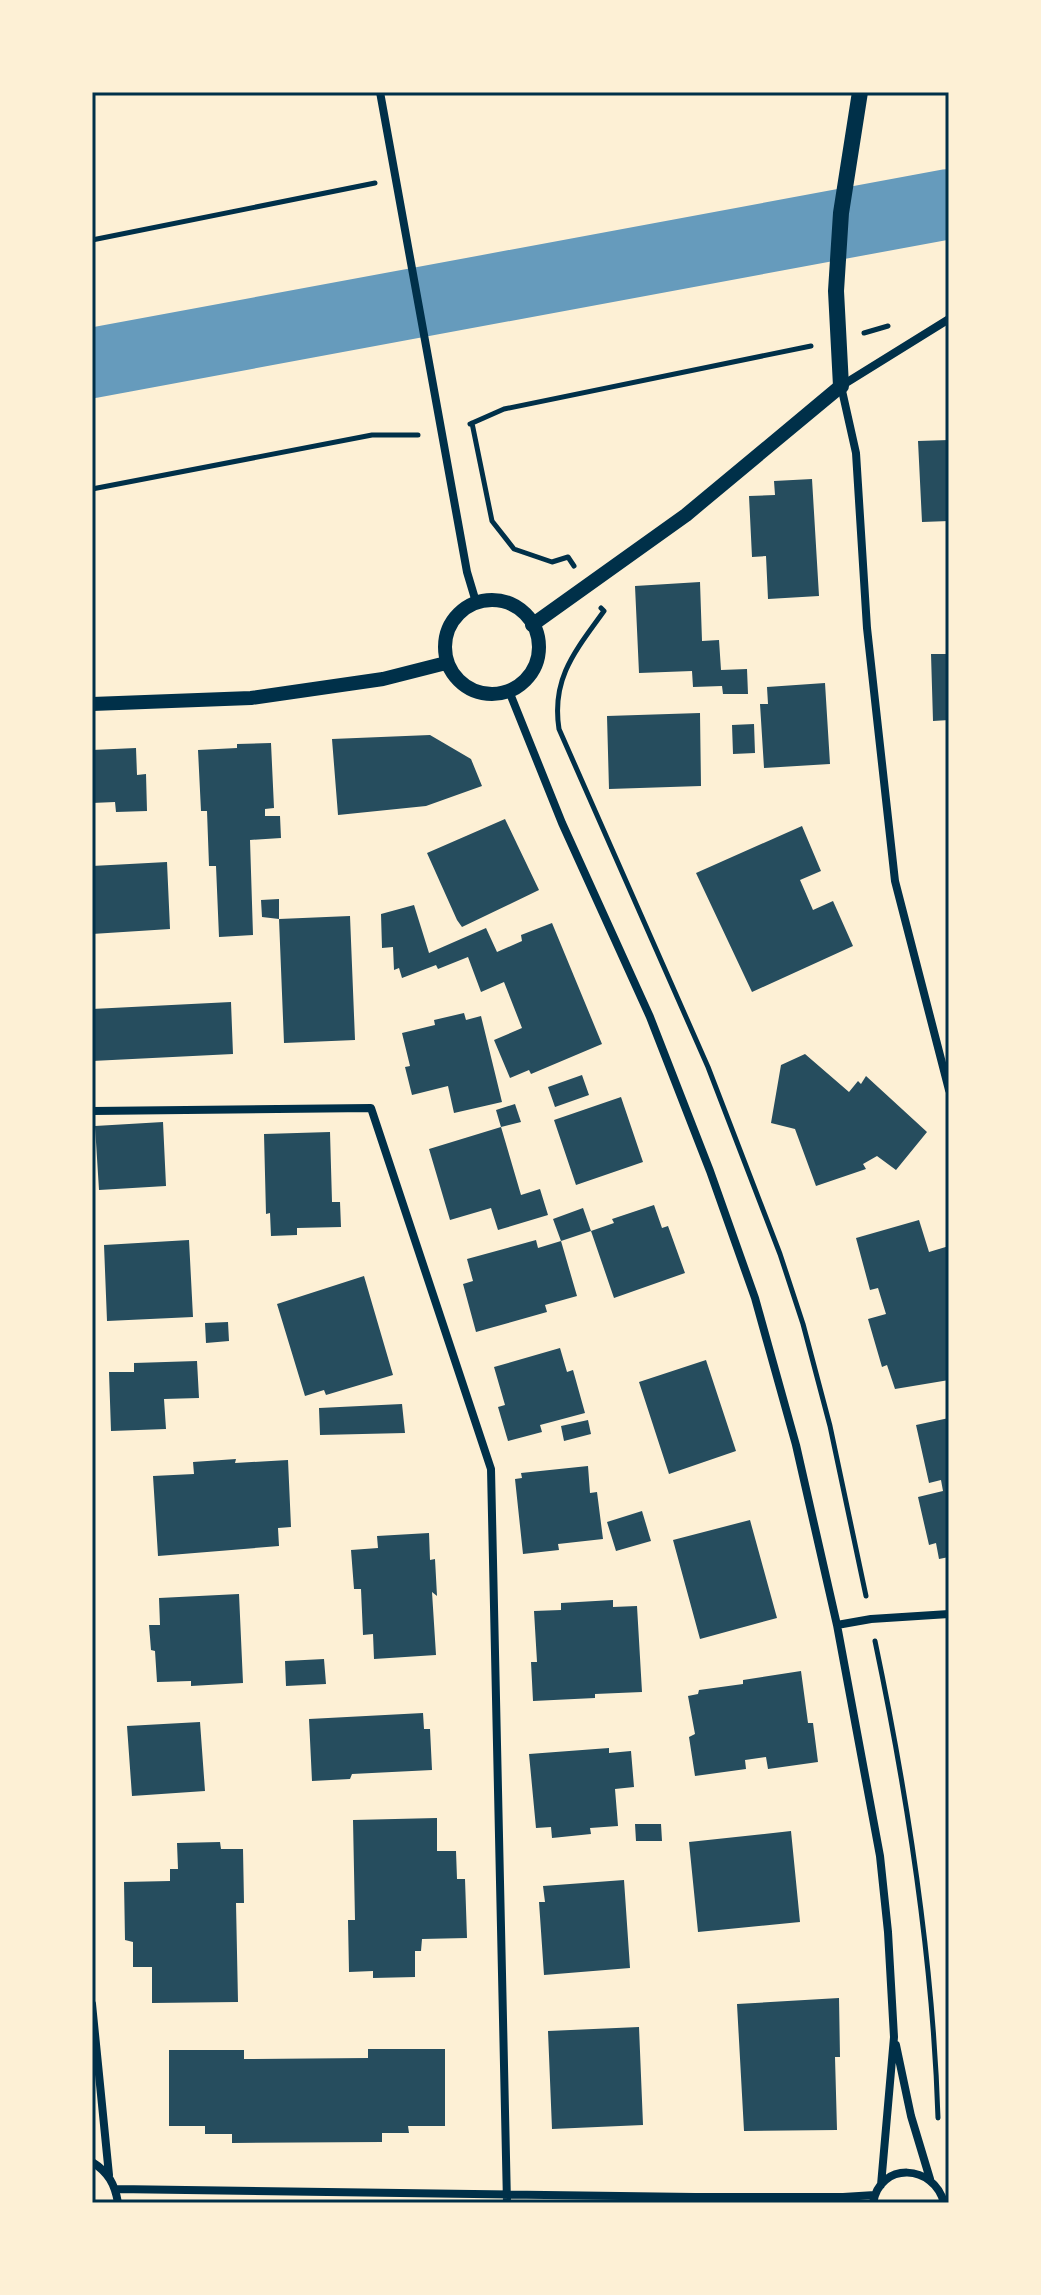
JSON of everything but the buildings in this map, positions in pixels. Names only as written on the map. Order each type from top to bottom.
[{"type":"main road","points":[[841,386],[836,291],[841,213],[860,92]]},
{"type":"street","points":[[380,92],[467,572],[476,602]]},
{"type":"street","points":[[532,625],[686,515],[841,386],[949,319]]},
{"type":"street","points":[[841,386],[856,453],[867,628],[895,881],[949,1090]]},
{"type":"street","points":[[500,601],[515,607],[528,617],[532,625],[539,647],[536,663],[528,678],[509,691],[483,694],[468,688],[455,677],[446,663],[447,631],[456,617],[476,602],[500,601]]},
{"type":"street","points":[[92,704],[251,698],[383,679],[446,663]]},
{"type":"street","points":[[509,691],[562,823],[650,1017],[710,1171],[755,1298],[796,1445],[837,1625],[880,1856],[894,2037],[881,2185]]},
{"type":"street","points":[[92,1111],[371,1108],[491,1469],[507,2198]]},
{"type":"street","points":[[837,1625],[871,1619],[949,1614]]},
{"type":"street","points":[[92,2004],[109,2175],[118,2203]]},
{"type":"street","points":[[894,2037],[911,2116],[930,2179]]},
{"type":"street","points":[[92,2162],[109,2175]]},
{"type":"street","points":[[116,2189],[507,2198],[874,2199],[881,2185],[891,2176],[904,2172],[917,2173],[930,2179],[945,2193],[944,2203]]},
{"type":"path","points":[[92,240],[396,179]]},
{"type":"path","points":[[568,557],[552,562],[514,549],[492,521],[468,424],[504,409],[839,340]]},
{"type":"path","points":[[92,489],[372,435],[422,435]]},
{"type":"waterway","points":[[92,363],[949,204]]}]
